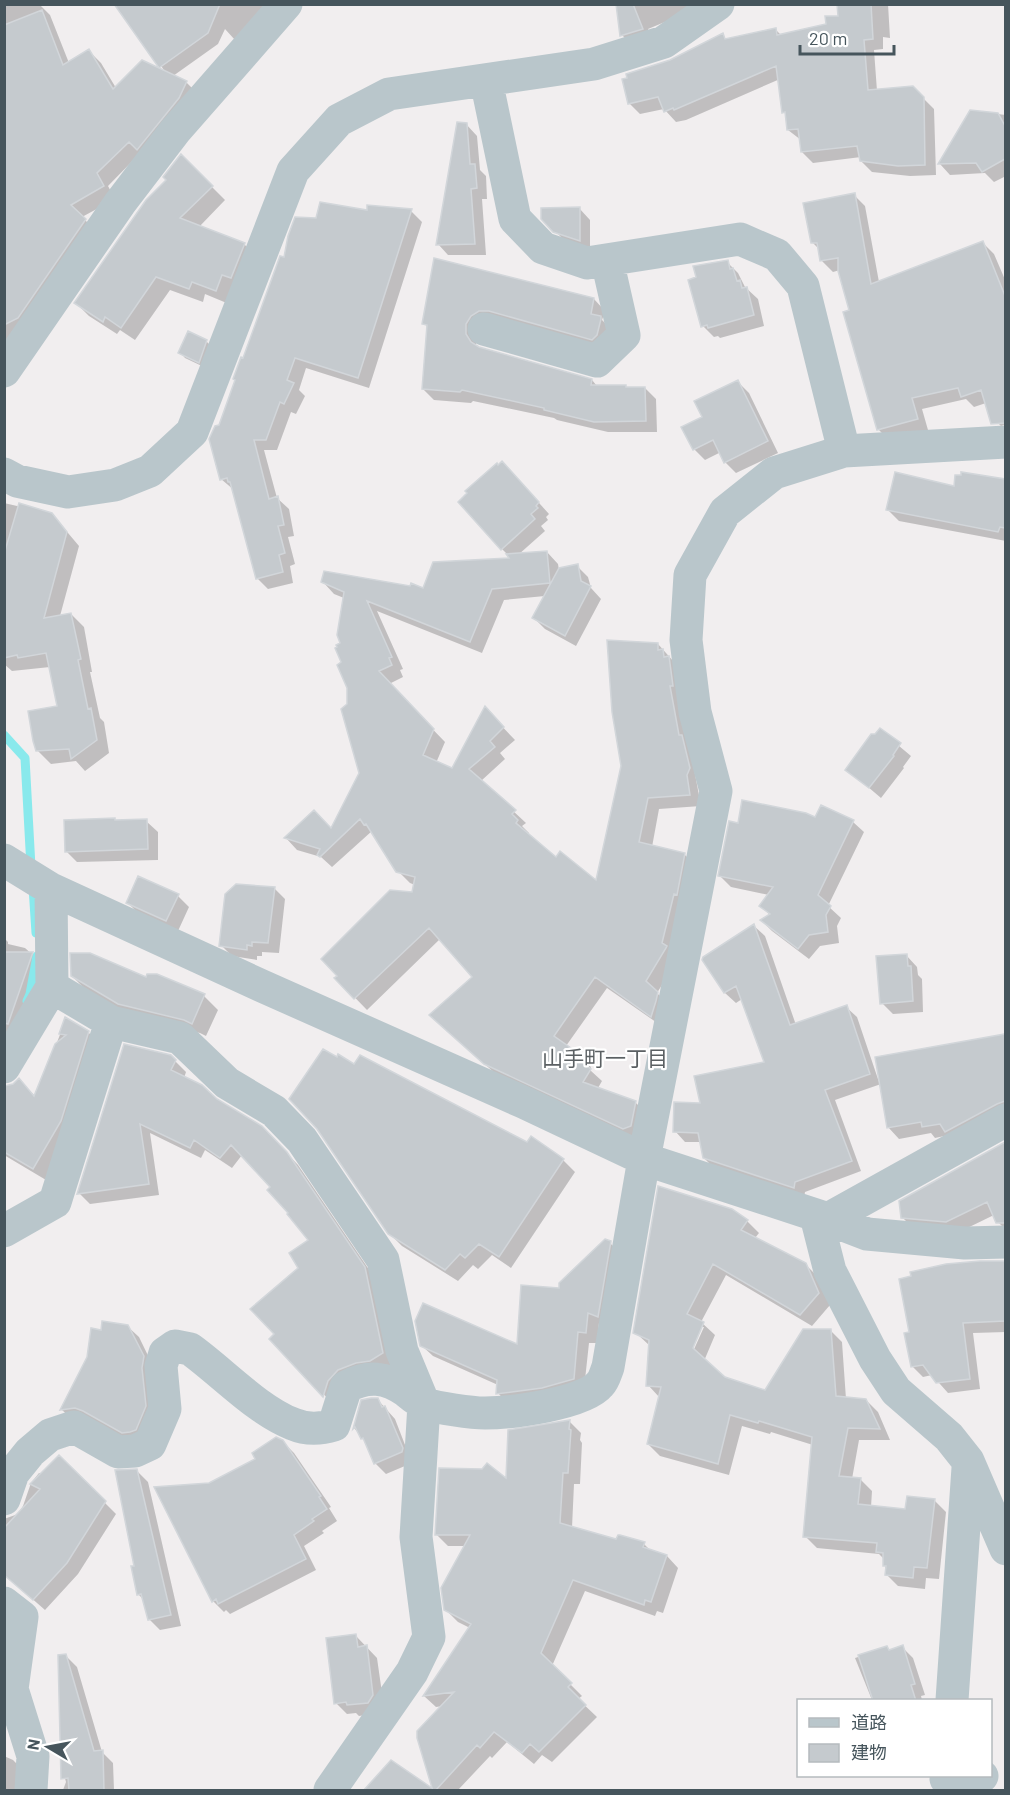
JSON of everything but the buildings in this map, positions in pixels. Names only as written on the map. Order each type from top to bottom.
[{"type":"street","points":[[4,371],[120,203],[175,131],[286,4]]},
{"type":"street","points":[[4,474],[17,481],[68,492],[115,485],[150,471],[192,432],[293,171],[339,120],[389,94],[594,64],[664,42],[718,4]]},
{"type":"street","points":[[486,80],[514,219],[543,248],[587,263],[740,239],[777,255],[803,286],[844,451]]},
{"type":"street","points":[[484,329],[597,361],[624,335],[607,260]]},
{"type":"street","points":[[4,1499],[13,1473],[30,1452],[50,1436],[74,1427],[118,1452],[135,1451],[150,1444],[165,1409],[161,1366],[165,1353],[174,1346],[190,1349],[272,1414],[295,1425],[319,1429],[334,1425],[346,1387],[360,1379],[378,1379],[397,1385],[424,1404],[484,1413],[522,1410],[567,1401],[587,1394],[600,1384],[608,1367],[644,1159],[716,791],[695,712],[687,650],[690,575],[725,512],[774,473],[844,451],[1005,442]]},
{"type":"street","points":[[4,860],[51,889],[262,986],[524,1102],[644,1159],[867,1234],[965,1243],[1005,1242]]},
{"type":"street","points":[[4,1067],[52,987],[51,889]]},
{"type":"street","points":[[52,987],[111,1022],[180,1038],[227,1083],[274,1112],[302,1140],[383,1260],[402,1351],[424,1404],[416,1537],[429,1637],[412,1672],[330,1791]]},
{"type":"street","points":[[4,1231],[56,1202],[111,1022]]},
{"type":"street","points":[[822,1217],[1005,1120]]},
{"type":"street","points":[[822,1217],[830,1270],[875,1359],[896,1391],[949,1437],[968,1461],[1005,1549]]},
{"type":"street","points":[[952,1699],[968,1461]]},
{"type":"street","points":[[4,1603],[22,1617],[12,1689],[33,1756],[31,1791]]},
{"type":"street","points":[[946,1782],[976,1777]]},
{"type":"waterway","points":[[4,735],[25,758],[31,867]]},
{"type":"waterway","points":[[33,887],[36,933]]},
{"type":"waterway","points":[[27,1001],[37,956]]},
{"type":"district","name":"山手町一丁目","points":[[605,1059]]}]
